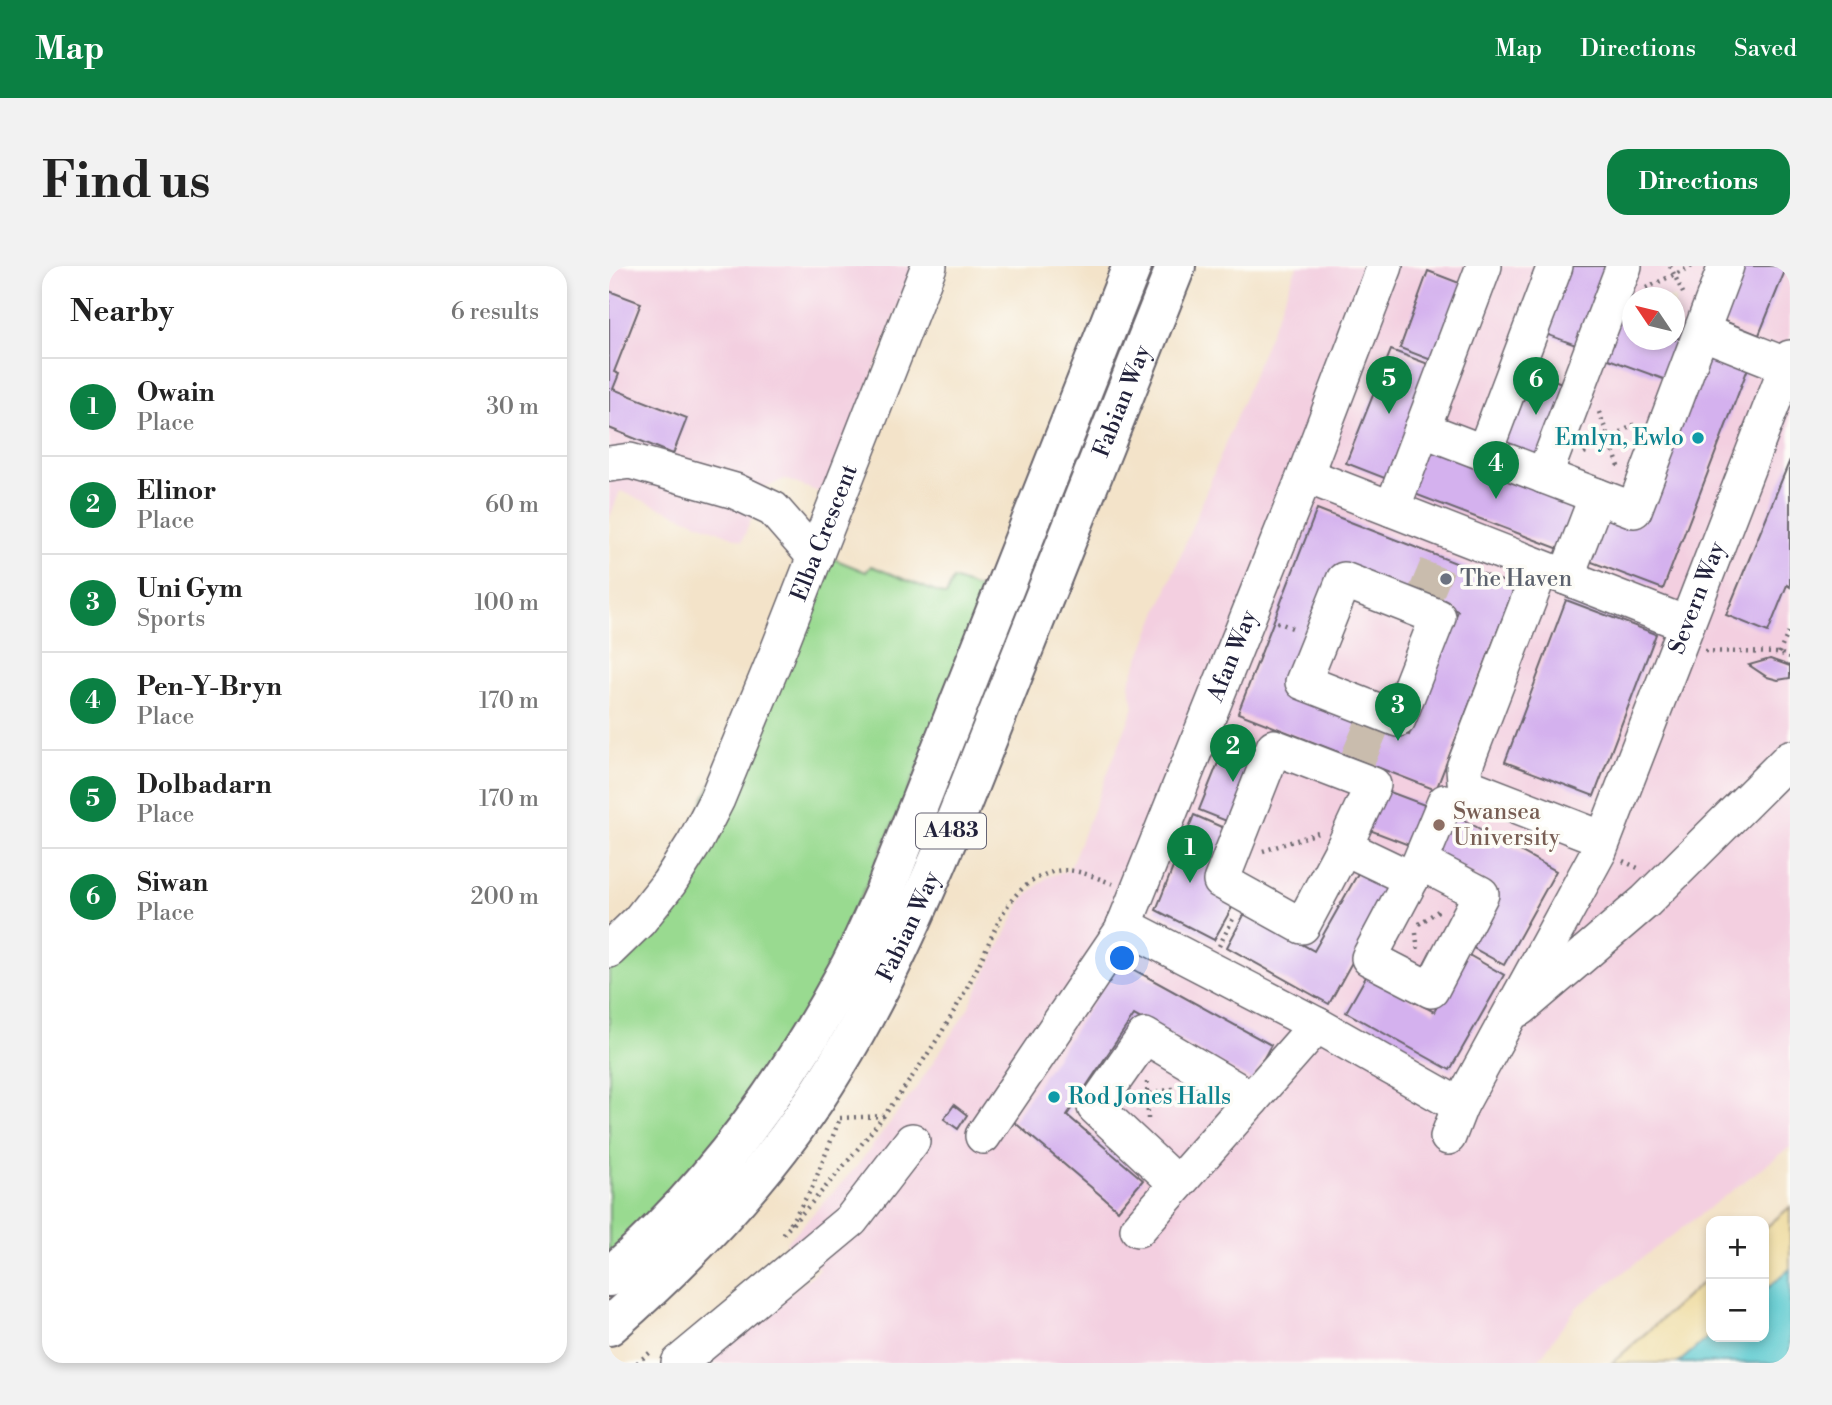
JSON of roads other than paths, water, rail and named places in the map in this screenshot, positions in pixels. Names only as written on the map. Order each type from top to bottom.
[{"type":"highway","name":"Fabian Way","points":[[609,1277],[636,1254],[692,1195],[743,1135],[798,1057],[847,973],[884,893],[1132,266]]},
{"type":"highway","name":"Fabian Way","points":[[609,1326],[666,1276],[726,1213],[781,1146],[836,1067],[880,988],[955,821],[1176,266]]},
{"type":"street","name":"Elba Crescent","points":[[609,950],[639,921],[669,883],[695,842],[717,799],[929,266]]},
{"type":"street","name":"Afan Way","points":[[983,1136],[1124,925],[1385,266]]},
{"type":"street","points":[[1392,509],[1484,266]]},
{"type":"street","points":[[1484,453],[1555,266]]},
{"type":"street","points":[[1544,476],[1624,266]]},
{"type":"street","points":[[1422,429],[1634,510],[1726,266]]},
{"type":"street","points":[[1702,332],[1789,363]]},
{"type":"street","name":"Severn Way","points":[[1317,1025],[1454,1121],[1601,845],[1789,363]]},
{"type":"street","points":[[609,464],[630,461],[735,491],[773,509],[815,557]]},
{"type":"street","points":[[1304,475],[1392,509],[1446,545],[1554,573],[1681,637]]},
{"type":"street","points":[[1344,847],[1415,870],[1450,796],[1465,781],[1464,768],[1554,573],[1597,496]]},
{"type":"street","points":[[1344,580],[1422,604],[1438,617],[1398,719],[1303,682],[1344,580]]},
{"type":"street","points":[[1273,747],[1355,768],[1373,785],[1344,847],[1302,926],[1221,881],[1273,747]]},
{"type":"street","points":[[1505,1023],[1656,890],[1790,758]]},
{"type":"street","points":[[1450,796],[1601,845]]},
{"type":"street","points":[[1124,925],[1317,1025],[1138,1229]]},
{"type":"street","points":[[1177,1184],[1095,1107],[1145,1036],[1252,1099]]},
{"type":"street","points":[[669,1354],[851,1220],[912,1141]]},
{"type":"water","points":[[1790,1269],[1790,1363],[1678,1363],[1706,1339],[1706,1342],[1769,1342],[1769,1287]]},
{"type":"tunnel","points":[[1424,598],[1441,557]]},
{"type":"tunnel","points":[[1358,759],[1374,721]]},
{"type":"place","name":"Dolbadarn","points":[[1389,414]]},
{"type":"place","name":"Siwan","points":[[1536,415]]},
{"type":"place","name":"Emlyn, Ewlo","points":[[1698,438]]},
{"type":"place","name":"Pen-Y-Bryn","points":[[1496,499]]},
{"type":"place","name":"The Haven","points":[[1446,579]]},
{"type":"place","name":"Uni Gym","points":[[1398,741]]},
{"type":"place","name":"Elinor","points":[[1233,782]]},
{"type":"place","name":"Swansea University","points":[[1439,825]]},
{"type":"place","name":"Owain","points":[[1190,883]]},
{"type":"place","name":"Rod Jones Halls","points":[[1054,1097]]}]
